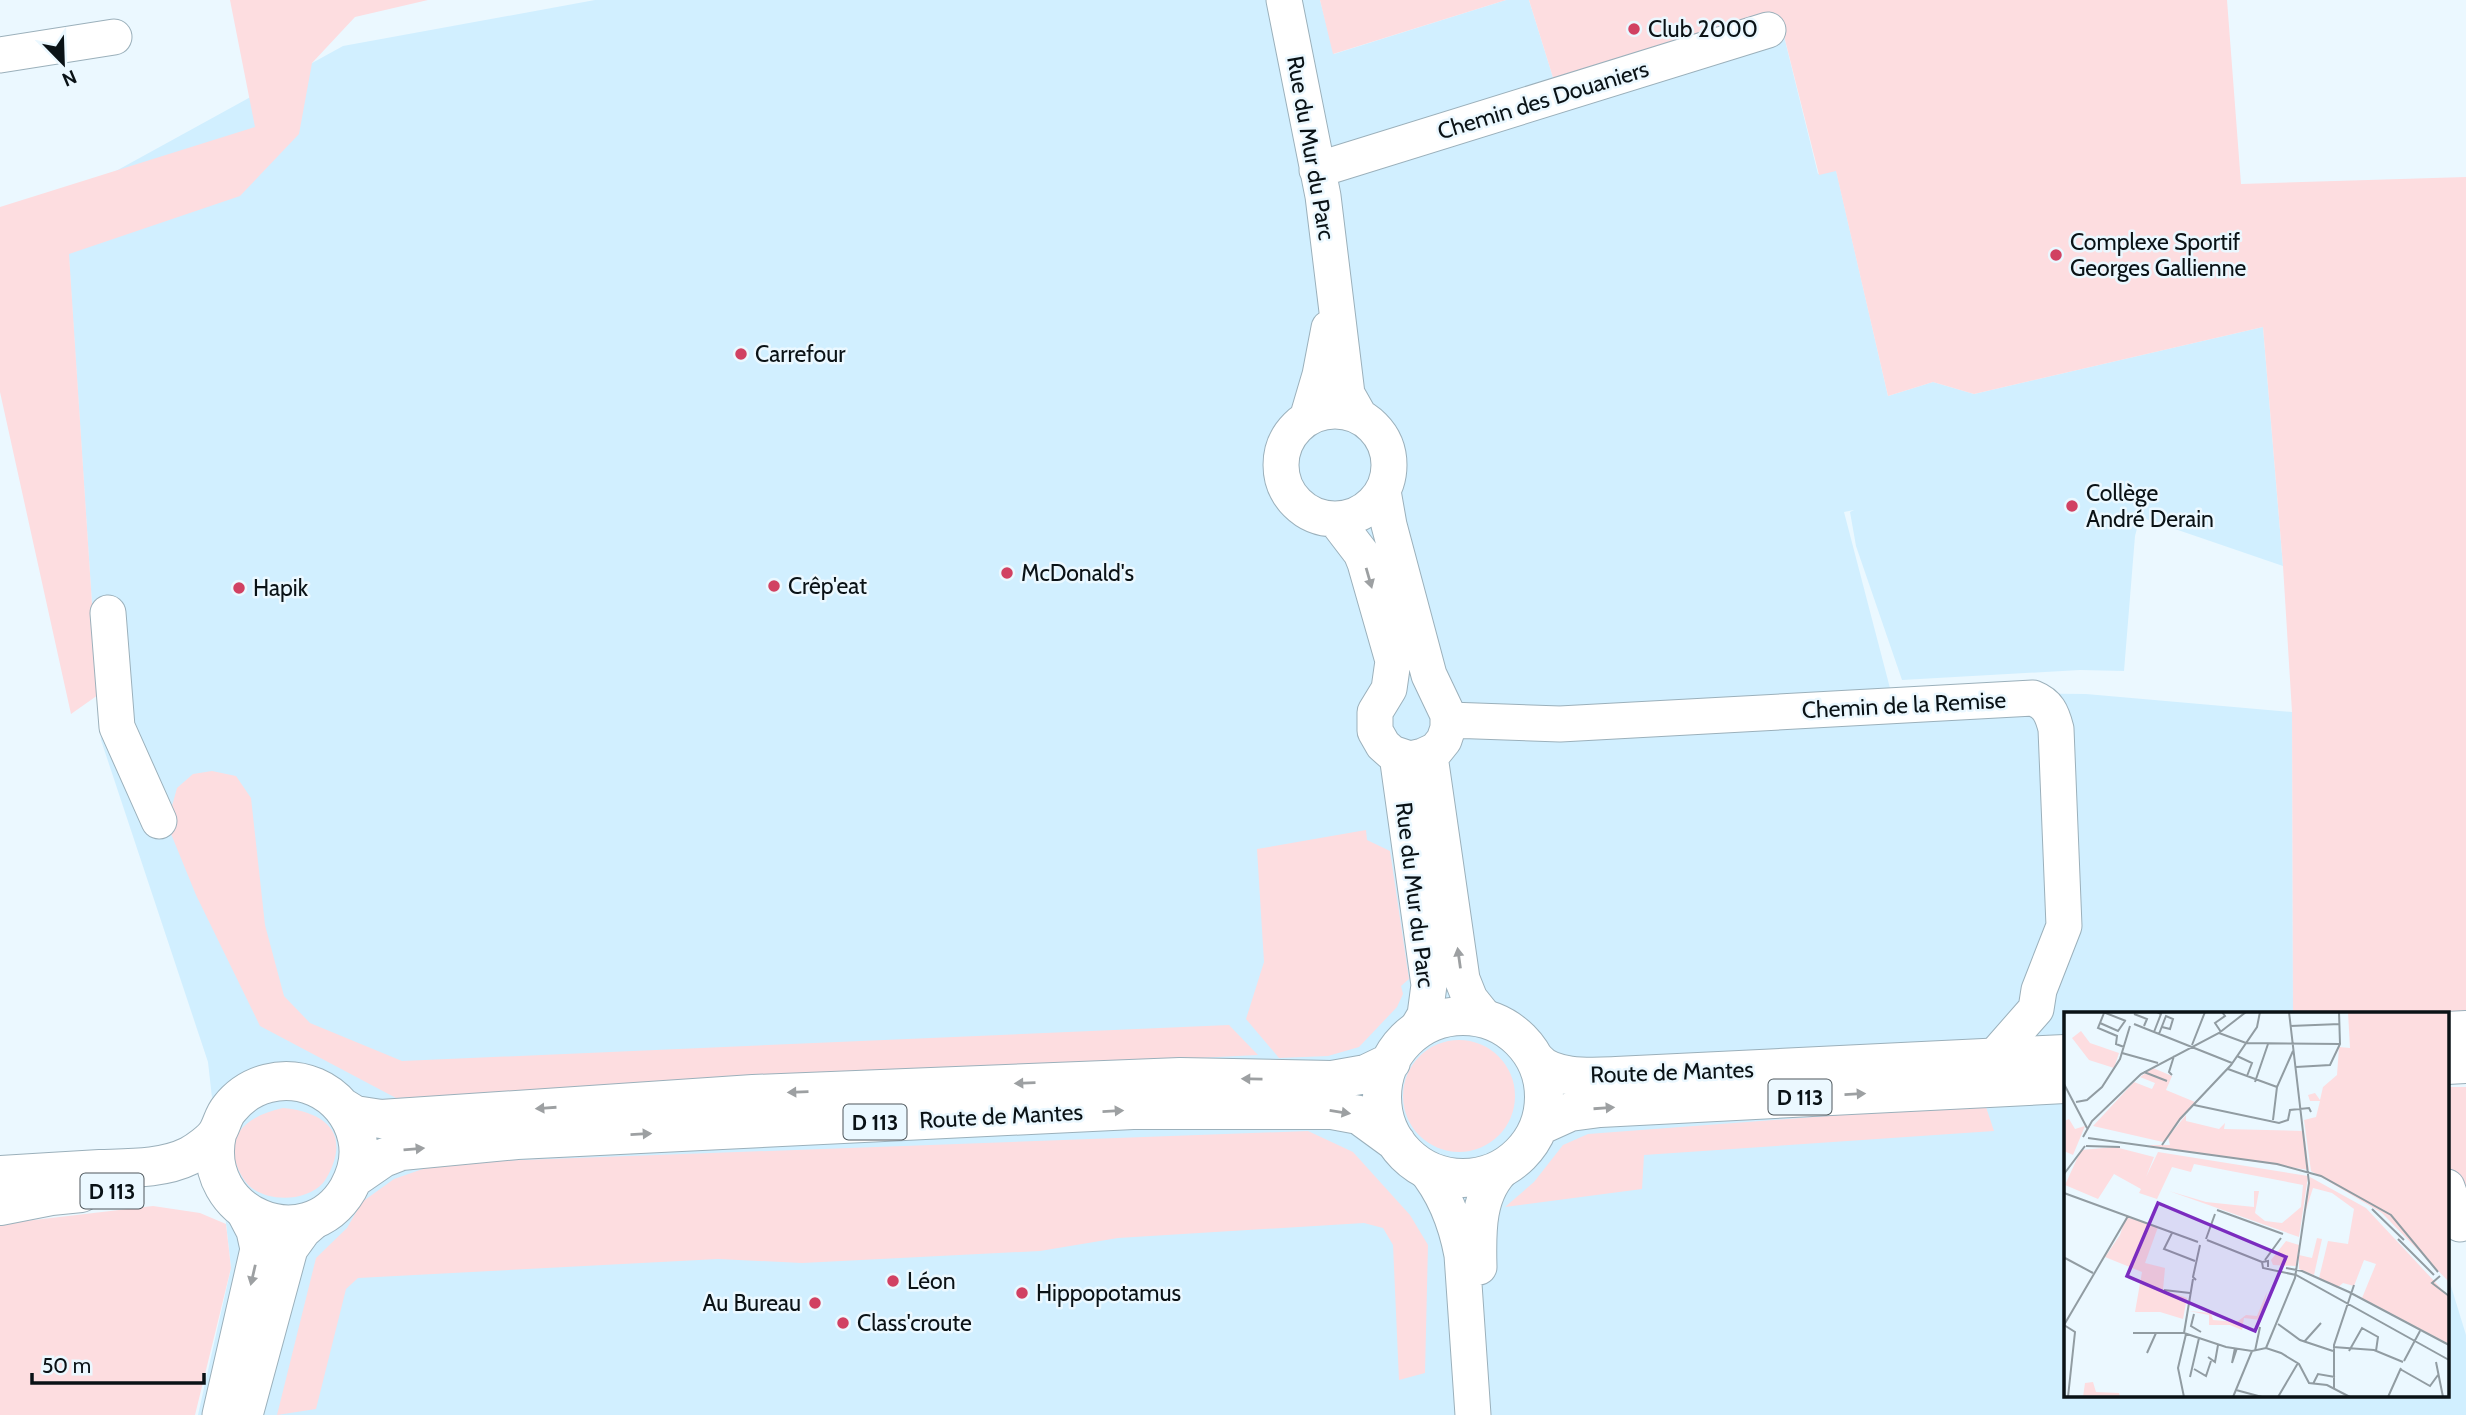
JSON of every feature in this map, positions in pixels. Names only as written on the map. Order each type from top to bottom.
[{"type":"main road","points":[[1449,1017],[1486,1019],[1503,1026],[1518,1037],[1535,1059],[1541,1075],[1544,1109],[1539,1126],[1522,1153],[1506,1166],[1486,1175],[1465,1178],[1443,1175],[1410,1154],[1388,1125],[1383,1107],[1384,1079],[1401,1046],[1415,1032],[1449,1017]]},
{"type":"main road","points":[[2448,1032],[2466,1030]]},
{"type":"main road","name":"Route de Mantes","points":[[1535,1059],[1544,1067],[1567,1074],[1616,1076],[2064,1054]]},
{"type":"main road","name":"Route de Mantes","points":[[342,1107],[355,1115],[381,1119],[753,1094],[1180,1077],[1332,1080],[1366,1074],[1391,1062]]},
{"type":"main road","points":[[2448,1065],[2466,1063]]},
{"type":"main road","points":[[293,1081],[326,1093],[342,1107],[353,1124],[358,1158],[354,1178],[341,1199],[320,1216],[307,1221],[282,1224],[258,1219],[234,1200],[215,1166],[217,1134],[225,1115],[239,1098],[271,1082],[293,1081]]},
{"type":"main road","name":"D 113","points":[[1539,1126],[1570,1112],[1600,1108],[2064,1084]]},
{"type":"main road","name":"Route de Mantes","points":[[354,1178],[383,1158],[401,1150],[517,1140],[1133,1110],[1332,1110],[1359,1115],[1383,1130],[1410,1154]]},
{"type":"main road","name":"D 113","points":[[0,1175],[168,1163],[187,1157],[217,1134]]},
{"type":"main road","name":"D 113","points":[[0,1206],[51,1196],[206,1185],[234,1200]]},
{"type":"street","name":"Rue du Mur du Parc","points":[[1283,0],[1328,233],[1347,394],[1360,417]]},
{"type":"street","name":"Chemin des Douaniers","points":[[1317,170],[1768,30]]},
{"type":"street","points":[[0,55],[114,37]]},
{"type":"street","name":"Rue du Mur du Parc","points":[[1307,419],[1320,375],[1335,297]]},
{"type":"street","points":[[1342,411],[1360,417],[1381,436],[1387,449],[1388,477],[1383,491],[1363,512],[1349,517],[1335,519],[1310,513],[1299,506],[1282,478],[1281,461],[1285,445],[1294,430],[1307,419],[1325,412],[1342,411]]},
{"type":"street","points":[[1335,519],[1361,553],[1390,645],[1392,679],[1377,707],[1374,722],[1380,741],[1397,755],[1415,758],[1432,752],[1446,736],[1446,708],[1429,675],[1389,525],[1383,491]]},
{"type":"street","points":[[108,613],[117,727],[159,821]]},
{"type":"street","name":"Chemin de la Remise","points":[[1448,720],[1560,724],[2033,698],[2043,702],[2052,714],[2056,729],[2064,926],[2039,990],[2036,1009],[1993,1058]]},
{"type":"street","name":"Rue du Mur du Parc","points":[[1432,752],[1431,763],[1462,979],[1470,999],[1486,1019]]},
{"type":"street","name":"Rue du Mur du Parc","points":[[1397,755],[1429,985],[1425,1015],[1415,1032]]},
{"type":"street","points":[[2036,1009],[2064,1045]]},
{"type":"street","points":[[1410,1154],[1444,1198],[1459,1239],[1467,1310],[1473,1415]]},
{"type":"street","points":[[1486,1415],[1478,1229],[1488,1190],[1498,1172],[1506,1166]]},
{"type":"street","points":[[2448,1190],[2459,1224]]},
{"type":"street","points":[[219,1415],[258,1249],[254,1231],[234,1200]]},
{"type":"street","points":[[246,1415],[290,1248],[303,1231],[320,1216]]},
{"type":"shaded area","points":[[230,0],[428,0],[355,17],[312,63],[299,134],[240,196],[69,254],[98,695],[71,714],[0,392],[0,207],[255,127]]},
{"type":"shaded area","points":[[595,0],[1320,0],[1334,54],[1506,0],[1529,0],[1555,84],[1779,16],[1818,174],[1836,170],[1888,396],[1933,382],[1974,394],[2263,327],[2283,566],[2140,517],[2135,536],[2124,671],[2080,670],[1902,680],[1856,546],[1850,512],[1854,510],[1844,512],[1891,692],[2086,694],[2292,712],[2293,1012],[2064,1012],[2064,1398],[2448,1398],[2448,1276],[2466,1335],[2466,1415],[198,1415],[231,1268],[208,1062],[101,740],[65,199],[343,46]]},
{"type":"shaded area","points":[[1320,0],[1506,0],[1333,54]]},
{"type":"shaded area","points":[[1529,0],[2227,0],[2241,184],[2466,177],[2466,1011],[2293,1012],[2292,712],[2263,327],[1974,394],[1933,382],[1888,396],[1836,171],[1819,175],[1779,16],[1555,84]]},
{"type":"shaded area","points":[[212,771],[236,776],[251,798],[265,925],[284,996],[310,1023],[402,1061],[1229,1025],[1258,1055],[396,1098],[260,1026],[196,895],[167,824],[177,788],[193,774]]},
{"type":"shaded area","points":[[1366,830],[1367,840],[1390,851],[1409,979],[1401,986],[1403,994],[1397,1007],[1359,1047],[1328,1056],[1279,1058],[1246,1019],[1264,962],[1257,849]]},
{"type":"shaded area","points":[[1459,1040],[1480,1044],[1498,1057],[1511,1075],[1515,1096],[1511,1117],[1498,1135],[1480,1148],[1459,1152],[1438,1148],[1420,1135],[1407,1117],[1403,1096],[1407,1075],[1420,1057],[1438,1044]]},
{"type":"shaded area","points":[[2448,1087],[2466,1087],[2466,1201],[2448,1202]]},
{"type":"shaded area","points":[[1985,1104],[1994,1131],[1644,1155],[1642,1189],[1505,1207],[1534,1182],[1563,1145],[1588,1134]]},
{"type":"shaded area","points":[[283,1108],[307,1113],[326,1123],[336,1140],[336,1151],[329,1174],[315,1190],[304,1195],[281,1198],[269,1196],[250,1186],[236,1164],[234,1152],[235,1141],[247,1123]]},
{"type":"shaded area","points":[[1308,1131],[1353,1152],[1410,1215],[1428,1245],[1425,1373],[1399,1380],[1393,1245],[1383,1228],[1364,1223],[1118,1238],[1040,1251],[802,1263],[718,1259],[358,1278],[346,1289],[316,1409],[277,1415],[316,1258],[347,1228],[362,1202],[394,1179],[440,1163]]},
{"type":"shaded area","points":[[153,1206],[200,1213],[226,1224],[231,1268],[195,1415],[0,1415],[0,1224]]},
{"type":"place","name":"Club 2000","points":[[1634,29]]},
{"type":"place","name":"Complexe Sportif Georges Gallienne","points":[[2056,255]]},
{"type":"place","name":"Carrefour","points":[[741,354]]},
{"type":"place","name":"Collège André Derain","points":[[2072,506]]},
{"type":"place","name":"McDonald's","points":[[1007,573]]},
{"type":"place","name":"Crêp'eat","points":[[774,586]]},
{"type":"place","name":"Hapik","points":[[239,588]]},
{"type":"place","name":"Léon","points":[[893,1281]]},
{"type":"place","name":"Hippopotamus","points":[[1022,1293]]},
{"type":"place","name":"Au Bureau","points":[[815,1303]]},
{"type":"place","name":"Class'croute","points":[[843,1323]]}]
